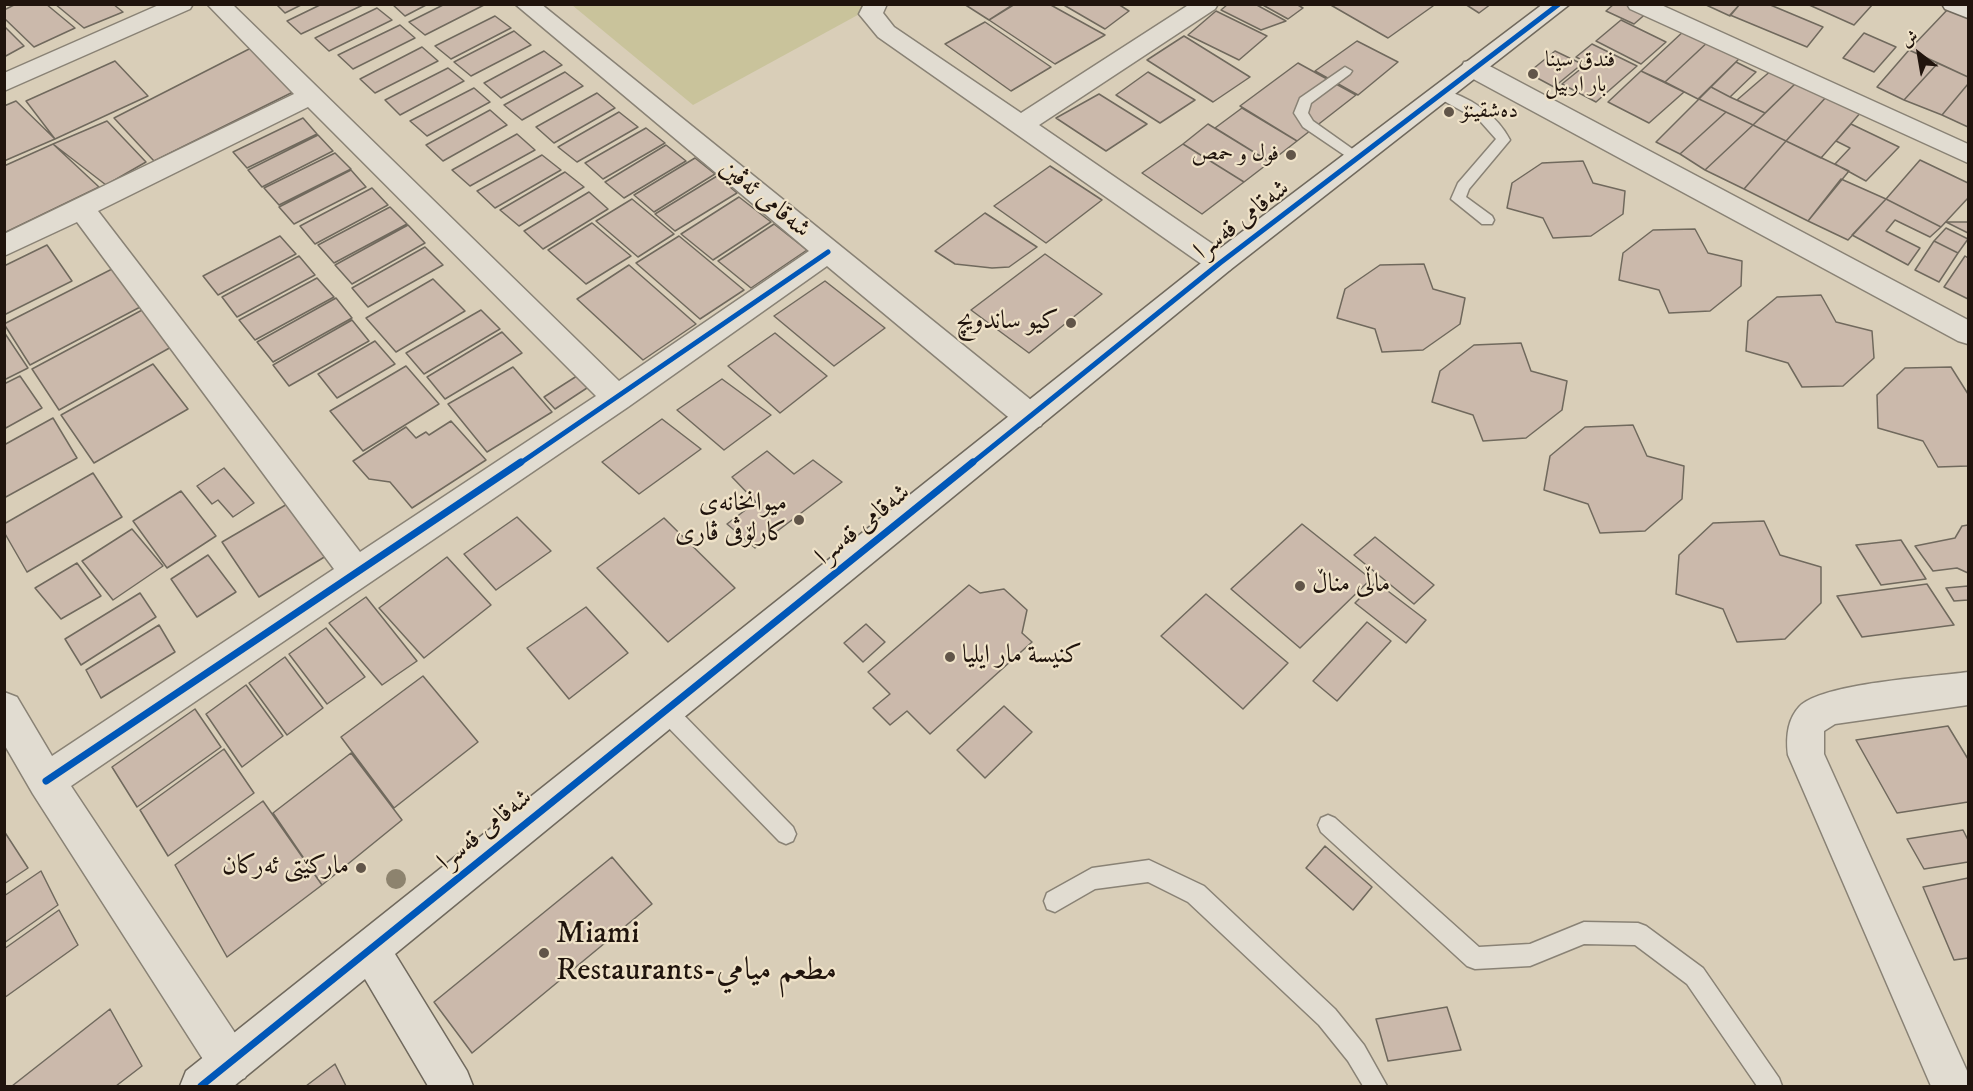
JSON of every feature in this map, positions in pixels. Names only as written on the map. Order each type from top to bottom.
[{"type":"street","points":[[4,83],[182,4]]},
{"type":"street","points":[[218,4],[617,398]]},
{"type":"street","name":"شەقامی ئەڤین","points":[[526,4],[1030,417]]},
{"type":"street","points":[[876,4],[871,14],[886,32],[1220,263]]},
{"type":"street","points":[[1021,125],[1207,4]]},
{"type":"street","name":"شەقامی قەسرا","points":[[215,1075],[1220,263],[1559,4]]},
{"type":"street","points":[[1638,4],[1968,154]]},
{"type":"street","points":[[1953,4],[1968,11]]},
{"type":"street","points":[[1473,68],[1968,333]]},
{"type":"street","points":[[4,246],[310,96]]},
{"type":"street","points":[[81,208],[356,573]]},
{"type":"street","points":[[46,781],[617,398],[828,252]]},
{"type":"street","points":[[1948,1083],[1806,755],[1803,737],[1808,723],[1818,712],[1833,707],[1968,689]]},
{"type":"street","points":[[4,709],[215,1075]]},
{"type":"street","points":[[370,950],[452,1086]]},
{"type":"lane","points":[[1345,71],[1305,101],[1301,113],[1308,124],[1356,158]]},
{"type":"lane","points":[[1440,93],[1491,121],[1499,128],[1503,140],[1463,187],[1458,199],[1487,220]]},
{"type":"lane","points":[[666,711],[786,834]]},
{"type":"lane","points":[[1328,825],[1475,958],[1530,955],[1584,933],[1638,934],[1695,976],[1771,1086]]},
{"type":"lane","points":[[1055,901],[1092,879],[1149,871],[1196,894],[1327,1017],[1356,1053],[1377,1086]]},
{"type":"shaded area","points":[[572,5],[876,5],[693,105]]},
{"type":"building","points":[[16,4],[46,4],[75,28],[34,47],[4,18],[4,10]]},
{"type":"building","points":[[55,4],[113,4],[123,12],[84,28]]},
{"type":"building","points":[[276,4],[303,4],[285,13]]},
{"type":"building","points":[[322,4],[363,5],[301,34],[287,21]]},
{"type":"building","points":[[392,4],[428,4],[405,16]]},
{"type":"building","points":[[445,4],[484,5],[425,35],[409,22]]},
{"type":"building","points":[[964,4],[1014,4],[989,20]]},
{"type":"building","points":[[1015,4],[1049,4],[1105,35],[1055,64],[989,20]]},
{"type":"building","points":[[1062,4],[1118,4],[1129,11],[1105,29]]},
{"type":"building","points":[[1228,4],[1255,4],[1286,21],[1261,30],[1221,10]]},
{"type":"building","points":[[1261,4],[1296,4],[1303,8],[1288,19]]},
{"type":"building","points":[[1329,4],[1431,4],[1433,6],[1388,38]]},
{"type":"building","points":[[1465,4],[1491,4],[1479,13]]},
{"type":"building","points":[[1614,4],[1634,4],[1649,11],[1634,24],[1606,11]]},
{"type":"building","points":[[1704,4],[1740,4],[1730,16]]},
{"type":"building","points":[[1740,4],[1768,4],[1823,27],[1807,47],[1730,15]]},
{"type":"building","points":[[1807,4],[1873,4],[1854,25]]},
{"type":"building","points":[[377,8],[392,20],[329,51],[315,38]]},
{"type":"building","points":[[1949,8],[1968,17],[1968,77],[1909,50]]},
{"type":"building","points":[[1216,11],[1267,36],[1239,60],[1188,35]]},
{"type":"building","points":[[495,16],[511,28],[451,59],[435,46]]},
{"type":"building","points":[[1621,20],[1666,42],[1641,64],[1596,41]]},
{"type":"building","points":[[985,22],[1051,67],[1011,91],[945,44]]},
{"type":"building","points":[[400,25],[415,38],[353,69],[338,55]]},
{"type":"building","points":[[4,26],[24,46],[4,57]]},
{"type":"building","points":[[1686,29],[1710,40],[1665,82],[1641,71]]},
{"type":"building","points":[[514,31],[531,45],[471,76],[454,62]]},
{"type":"building","points":[[1864,33],[1896,47],[1874,72],[1843,58]]},
{"type":"building","points":[[1184,36],[1250,77],[1213,102],[1147,60]]},
{"type":"building","points":[[1710,40],[1742,56],[1698,99],[1665,82]]},
{"type":"building","points":[[1357,41],[1398,62],[1358,95],[1315,71]]},
{"type":"building","points":[[1592,44],[1637,66],[1596,102],[1562,84],[1588,63],[1576,57]]},
{"type":"building","points":[[253,47],[295,91],[154,161],[114,118]]},
{"type":"building","points":[[422,47],[438,61],[375,93],[360,79]]},
{"type":"building","points":[[1909,50],[1938,63],[1904,100],[1877,87]]},
{"type":"building","points":[[544,51],[562,65],[501,98],[484,83]]},
{"type":"building","points":[[1555,51],[1582,64],[1554,87],[1528,73]]},
{"type":"building","points":[[115,61],[148,96],[55,139],[26,101]]},
{"type":"building","points":[[1736,62],[1756,72],[1730,97],[1711,87]]},
{"type":"building","points":[[1298,63],[1356,95],[1297,141],[1240,106]]},
{"type":"building","points":[[1938,63],[1968,77],[1968,84],[1942,115],[1904,100]]},
{"type":"building","points":[[448,68],[464,81],[400,115],[385,100]]},
{"type":"building","points":[[1773,69],[1797,82],[1765,113],[1737,100]]},
{"type":"building","points":[[1641,71],[1684,92],[1649,123],[1608,102]]},
{"type":"building","points":[[565,72],[583,86],[522,120],[504,105]]},
{"type":"building","points":[[1148,72],[1195,100],[1160,123],[1116,95]]},
{"type":"building","points":[[1797,82],[1828,95],[1786,141],[1753,125]]},
{"type":"building","points":[[1968,84],[1968,127],[1942,115]]},
{"type":"building","points":[[1711,87],[1765,113],[1753,125],[1699,99]]},
{"type":"building","points":[[474,88],[490,102],[427,136],[410,121]]},
{"type":"building","points":[[597,93],[615,108],[554,143],[536,127]]},
{"type":"building","points":[[1099,94],[1147,124],[1106,151],[1056,118]]},
{"type":"building","points":[[1828,95],[1862,111],[1821,158],[1786,141]]},
{"type":"building","points":[[1699,99],[1726,112],[1680,154],[1656,142]]},
{"type":"building","points":[[16,101],[55,139],[4,161],[4,106]]},
{"type":"building","points":[[1242,108],[1297,141],[1270,162],[1215,128]]},
{"type":"building","points":[[490,110],[507,125],[443,161],[426,145]]},
{"type":"building","points":[[619,112],[638,127],[577,162],[558,147]]},
{"type":"building","points":[[1726,112],[1753,125],[1705,170],[1680,154]]},
{"type":"building","points":[[303,118],[317,134],[247,168],[233,152]]},
{"type":"building","points":[[107,121],[146,162],[106,185],[53,144]]},
{"type":"building","points":[[1208,124],[1270,162],[1244,182],[1183,144]]},
{"type":"building","points":[[1851,124],[1899,147],[1866,181],[1835,164],[1850,148],[1836,141]]},
{"type":"building","points":[[1753,125],[1786,141],[1744,189],[1705,170]]},
{"type":"building","points":[[646,128],[665,143],[603,179],[585,163]]},
{"type":"building","points":[[517,134],[535,150],[470,186],[452,170]]},
{"type":"building","points":[[318,135],[333,151],[262,187],[248,170]]},
{"type":"building","points":[[1786,141],[1849,171],[1808,221],[1744,189]]},
{"type":"building","points":[[53,144],[99,187],[4,233],[4,166]]},
{"type":"building","points":[[1183,144],[1244,182],[1202,214],[1142,173]]},
{"type":"building","points":[[666,145],[686,161],[624,198],[605,182]]},
{"type":"building","points":[[335,153],[351,169],[279,205],[264,188]]},
{"type":"building","points":[[542,155],[561,170],[495,208],[477,191]]},
{"type":"building","points":[[695,158],[715,174],[654,212],[634,195]]},
{"type":"building","points":[[1920,160],[1968,183],[1968,198],[1941,227],[1886,199]]},
{"type":"building","points":[[1583,161],[1593,183],[1625,191],[1623,214],[1591,236],[1553,238],[1543,218],[1507,208],[1512,183],[1542,163]]},
{"type":"building","points":[[1050,166],[1102,200],[1046,243],[994,206]]},
{"type":"building","points":[[351,170],[366,187],[294,224],[279,207]]},
{"type":"building","points":[[565,172],[584,187],[519,226],[500,210]]},
{"type":"building","points":[[717,176],[737,193],[675,231],[655,214]]},
{"type":"building","points":[[1841,179],[1886,199],[1848,240],[1808,221]]},
{"type":"building","points":[[372,188],[388,205],[315,244],[300,226]]},
{"type":"building","points":[[589,192],[608,209],[543,249],[524,231]]},
{"type":"building","points":[[739,197],[771,222],[713,260],[681,234]]},
{"type":"building","points":[[632,199],[674,234],[638,257],[596,221]]},
{"type":"building","points":[[1886,199],[1941,227],[1930,237],[1895,220],[1886,231],[1920,248],[1908,265],[1852,235]]},
{"type":"building","points":[[390,207],[407,224],[334,263],[318,245]]},
{"type":"building","points":[[985,213],[1037,247],[1009,267],[992,268],[955,264],[935,251]]},
{"type":"building","points":[[1946,222],[1968,222],[1968,233]]},
{"type":"building","points":[[592,223],[631,256],[586,284],[548,250]]},
{"type":"building","points":[[774,224],[807,250],[751,288],[718,261]]},
{"type":"building","points":[[408,225],[425,243],[352,284],[335,265]]},
{"type":"building","points":[[1946,228],[1968,239],[1958,253],[1934,241]]},
{"type":"building","points":[[1695,229],[1708,253],[1742,261],[1741,286],[1710,311],[1669,313],[1659,290],[1619,280],[1623,253],[1653,230]]},
{"type":"building","points":[[280,236],[296,254],[218,295],[203,276]]},
{"type":"building","points":[[679,236],[744,290],[700,319],[636,263]]},
{"type":"building","points":[[1934,241],[1958,253],[1939,282],[1915,270]]},
{"type":"building","points":[[47,245],[72,281],[4,315],[4,266]]},
{"type":"building","points":[[425,247],[443,265],[368,307],[352,288]]},
{"type":"building","points":[[1045,254],[1102,294],[1029,353],[971,310]]},
{"type":"building","points":[[299,256],[315,275],[237,317],[222,297]]},
{"type":"building","points":[[1965,256],[1968,258],[1968,299],[1944,287]]},
{"type":"building","points":[[1424,264],[1433,289],[1465,298],[1460,324],[1423,350],[1382,352],[1375,329],[1337,318],[1345,289],[1380,265]]},
{"type":"building","points":[[629,265],[696,324],[643,360],[577,299]]},
{"type":"building","points":[[116,267],[144,305],[30,365],[4,324]]},
{"type":"building","points":[[317,278],[334,297],[255,340],[239,320]]},
{"type":"building","points":[[433,279],[465,311],[396,352],[366,318]]},
{"type":"building","points":[[825,281],[885,328],[834,366],[774,316]]},
{"type":"building","points":[[1821,295],[1836,322],[1872,331],[1874,358],[1843,386],[1802,387],[1788,363],[1746,351],[1748,321],[1777,297]]},
{"type":"building","points":[[336,298],[352,318],[273,362],[257,342]]},
{"type":"building","points":[[144,309],[173,346],[59,410],[32,369]]},
{"type":"building","points":[[481,310],[500,329],[424,374],[406,353]]},
{"type":"building","points":[[352,320],[369,341],[289,386],[273,365]]},
{"type":"building","points":[[4,332],[28,368],[4,380]]},
{"type":"building","points":[[502,332],[522,353],[445,399],[427,377]]},
{"type":"building","points":[[775,333],[827,376],[780,413],[728,366]]},
{"type":"building","points":[[375,341],[395,364],[337,398],[318,374]]},
{"type":"building","points":[[1521,343],[1531,371],[1567,381],[1562,410],[1526,438],[1483,441],[1473,415],[1432,402],[1440,371],[1474,345]]},
{"type":"building","points":[[153,364],[188,409],[94,463],[61,415]]},
{"type":"building","points":[[406,366],[439,404],[363,451],[330,411]]},
{"type":"building","points":[[513,367],[552,412],[487,452],[448,404]]},
{"type":"building","points":[[1951,367],[1968,394],[1968,466],[1938,467],[1923,441],[1878,428],[1877,395],[1905,368]]},
{"type":"building","points":[[580,374],[590,386],[555,409],[544,397]]},
{"type":"building","points":[[20,376],[42,408],[4,429],[4,384]]},
{"type":"building","points":[[722,379],[771,415],[724,450],[677,410]]},
{"type":"building","points":[[53,418],[77,458],[4,498],[4,445]]},
{"type":"building","points":[[662,419],[701,449],[639,494],[602,462]]},
{"type":"building","points":[[451,421],[486,460],[412,508],[390,482],[369,479],[353,461],[406,427],[416,438],[426,432],[429,435]]},
{"type":"building","points":[[1633,425],[1647,456],[1684,466],[1682,499],[1645,531],[1600,533],[1588,504],[1544,490],[1550,456],[1585,427]]},
{"type":"building","points":[[767,451],[794,474],[813,460],[842,482],[755,548],[727,524],[756,502],[732,477]]},
{"type":"building","points":[[224,468],[254,503],[233,517],[218,500],[212,504],[197,486]]},
{"type":"building","points":[[93,473],[122,517],[27,572],[4,532],[4,524]]},
{"type":"building","points":[[181,491],[216,536],[167,568],[133,521]]},
{"type":"building","points":[[289,503],[326,556],[259,597],[222,542]]},
{"type":"building","points":[[517,517],[551,551],[496,590],[464,554]]},
{"type":"building","points":[[664,518],[735,588],[668,642],[597,568]]},
{"type":"building","points":[[1764,521],[1780,555],[1821,567],[1821,603],[1785,639],[1737,642],[1723,609],[1676,594],[1679,555],[1713,523]]},
{"type":"building","points":[[1302,524],[1371,579],[1300,648],[1231,589]]},
{"type":"building","points":[[1968,525],[1968,573],[1957,568],[1933,571],[1915,546],[1955,538],[1962,526]]},
{"type":"building","points":[[132,529],[163,566],[113,600],[82,561]]},
{"type":"building","points":[[1375,537],[1434,585],[1414,604],[1354,555]]},
{"type":"building","points":[[1901,540],[1926,579],[1881,585],[1856,545]]},
{"type":"building","points":[[208,555],[236,592],[197,617],[171,579]]},
{"type":"building","points":[[447,557],[491,605],[424,658],[379,608]]},
{"type":"building","points":[[77,563],[101,596],[61,619],[35,588]]},
{"type":"building","points":[[1376,582],[1426,620],[1406,643],[1355,603]]},
{"type":"building","points":[[1927,584],[1954,625],[1862,637],[1837,596]]},
{"type":"building","name":"كنيسة مار ايليا","points":[[969,585],[980,593],[1004,589],[1027,610],[1022,633],[1032,642],[930,734],[907,711],[890,725],[873,708],[890,694],[868,672]]},
{"type":"building","points":[[1968,586],[1968,600],[1954,601],[1946,588]]},
{"type":"building","points":[[140,593],[156,617],[81,665],[65,639]]},
{"type":"building","points":[[1206,594],[1288,663],[1243,709],[1161,636]]},
{"type":"building","points":[[366,597],[417,661],[382,685],[329,623]]},
{"type":"building","points":[[586,607],[628,653],[569,699],[527,648]]},
{"type":"building","points":[[1367,622],[1391,641],[1337,701],[1313,681]]},
{"type":"building","points":[[866,624],[885,642],[863,662],[844,643]]},
{"type":"building","points":[[159,625],[175,652],[101,698],[86,670]]},
{"type":"building","points":[[326,628],[365,677],[327,704],[289,654]]},
{"type":"building","points":[[285,657],[323,708],[287,735],[249,683]]},
{"type":"building","points":[[423,676],[478,742],[394,808],[341,737]]},
{"type":"building","points":[[246,685],[283,736],[242,767],[206,714]]},
{"type":"building","points":[[1004,706],[1032,732],[985,778],[957,750]]},
{"type":"building","points":[[195,709],[221,747],[137,807],[112,767]]},
{"type":"building","points":[[1948,726],[1968,759],[1968,802],[1897,813],[1856,740]]},
{"type":"building","points":[[224,749],[254,793],[168,856],[140,810]]},
{"type":"building","points":[[351,753],[402,820],[322,885],[273,813]]},
{"type":"building","points":[[263,801],[322,885],[227,957],[175,865]]},
{"type":"building","points":[[1963,830],[1968,840],[1968,862],[1924,869],[1907,839]]},
{"type":"building","points":[[4,831],[28,868],[4,884]]},
{"type":"building","points":[[1325,846],[1372,887],[1353,910],[1306,868]]},
{"type":"building","name":"Miami Restaurants-مطعم ميامي","points":[[612,857],[652,904],[472,1053],[434,1002]]},
{"type":"building","points":[[41,871],[58,905],[4,943],[4,896]]},
{"type":"building","points":[[1968,878],[1968,958],[1954,960],[1923,887]]},
{"type":"building","points":[[59,910],[78,945],[4,998],[4,949]]},
{"type":"building","points":[[1447,1007],[1461,1050],[1388,1061],[1376,1019]]},
{"type":"building","points":[[110,1009],[142,1066],[116,1086],[12,1086]]},
{"type":"building","points":[[335,1064],[346,1086],[306,1086]]},
{"type":"cycle path","points":[[201,1086],[1220,263],[1559,4]]},
{"type":"cycle path","points":[[46,781],[617,398],[828,252]]},
{"type":"place","name":"فندق سينا بار اربيل","points":[[1533,74]]},
{"type":"place","name":"دەشقینۆ","points":[[1449,112]]},
{"type":"place","name":"فول و حمص","points":[[1291,155]]},
{"type":"place","name":"کیو ساندویچ","points":[[1071,323]]},
{"type":"place","name":"میوانخانەی کارلۆڤی ڤاری","points":[[799,520]]},
{"type":"place","name":"ماڵی مناڵ","points":[[1300,586]]},
{"type":"place","name":"كنيسة مار ايليا","points":[[950,657]]},
{"type":"place","name":"مارکێتی ئەرکان","points":[[361,868]]},
{"type":"place","name":"Miami Restaurants-مطعم ميامي","points":[[544,953]]}]
